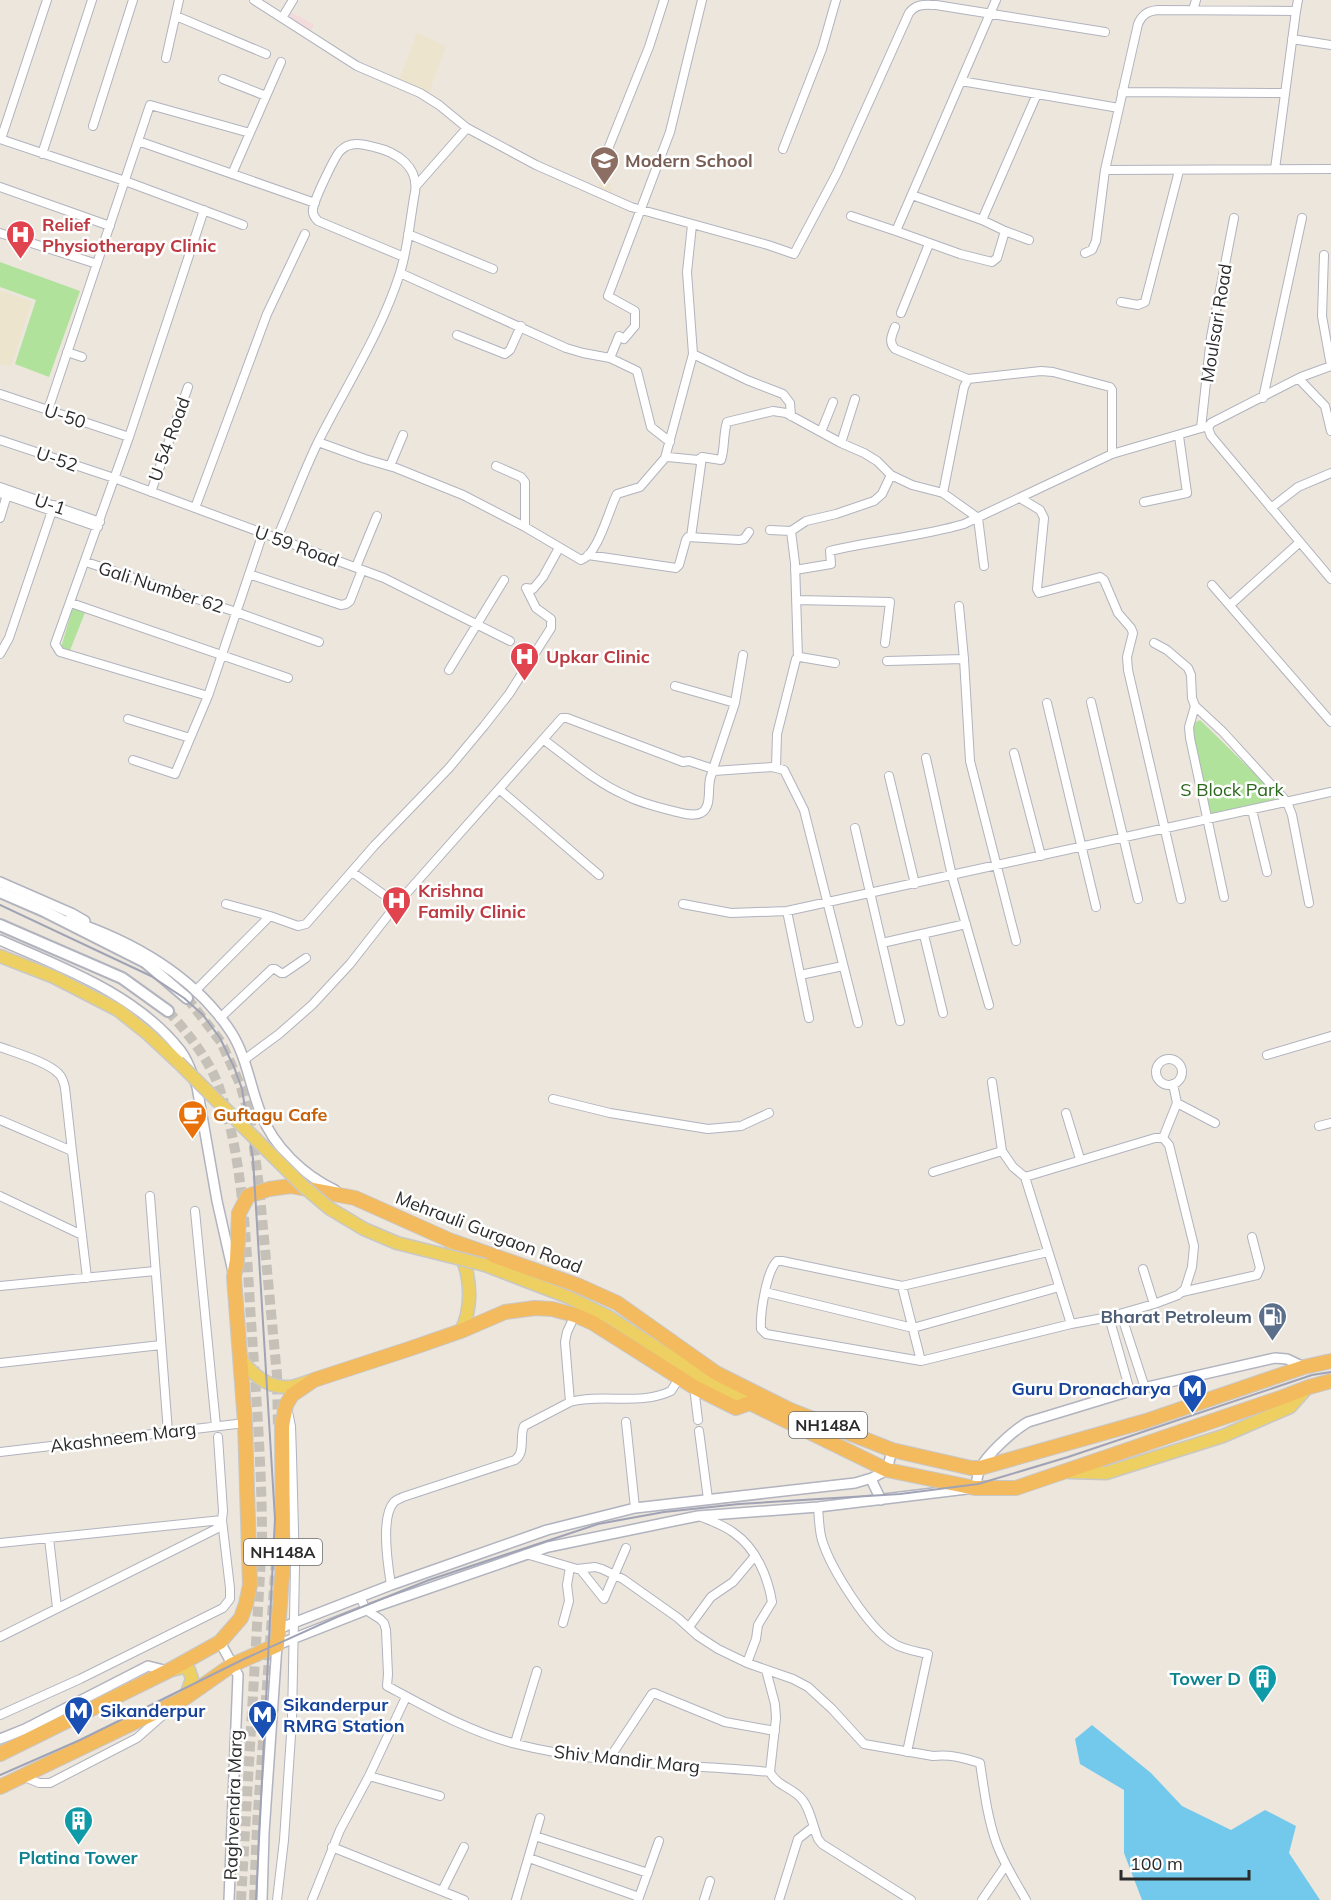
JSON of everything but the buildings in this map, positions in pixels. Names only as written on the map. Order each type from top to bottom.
[{"type":"highway","name":"Mehrauli Gurgaon Road","points":[[0,1754],[168,1671],[220,1642],[241,1618],[250,1585],[245,1423],[234,1277],[239,1213],[248,1197],[269,1189],[291,1185],[355,1198],[449,1240],[577,1285],[617,1303],[716,1373],[790,1410],[892,1450],[971,1468],[980,1468],[1146,1420],[1304,1367],[1331,1361]]},
{"type":"highway","name":"NH148A","points":[[277,1645],[283,1562],[282,1426],[286,1404],[292,1395],[314,1380],[461,1331],[505,1312],[535,1308],[552,1309],[575,1315],[593,1323],[694,1387],[736,1408],[750,1403],[887,1470],[975,1488],[1016,1488],[1331,1381]]},
{"type":"highway","points":[[0,1787],[182,1699],[232,1665],[277,1645]]},
{"type":"main road","points":[[0,892],[44,911],[145,962],[187,998]]},
{"type":"main road","points":[[0,925],[122,978],[168,1011]]},
{"type":"main road","points":[[0,956],[54,977],[117,1010],[148,1034],[178,1062],[303,1186],[330,1208],[364,1229],[397,1243],[485,1265],[568,1297],[609,1317],[711,1383],[750,1403]]},
{"type":"main road","points":[[449,1240],[463,1258],[468,1282],[469,1309],[461,1331]]},
{"type":"main road","points":[[241,1359],[250,1372],[264,1382],[286,1388],[314,1380]]},
{"type":"main road","points":[[168,1671],[183,1667],[189,1670],[192,1679],[182,1699]]},
{"type":"street","points":[[47,0],[0,139],[125,181],[243,225]]},
{"type":"street","points":[[42,154],[92,0]]},
{"type":"street","points":[[93,126],[133,0]]},
{"type":"street","points":[[166,58],[179,0]]},
{"type":"street","points":[[254,0],[357,66],[420,93],[467,128],[536,165],[596,193],[640,210],[794,254],[837,173],[909,13],[918,5],[924,4],[1105,32]]},
{"type":"street","points":[[282,18],[293,0]]},
{"type":"street","points":[[602,164],[649,47],[664,0]]},
{"type":"street","points":[[610,358],[620,336],[624,339],[635,326],[635,311],[608,296],[670,132],[702,0]]},
{"type":"street","points":[[783,149],[822,49],[836,0]]},
{"type":"street","points":[[896,231],[996,0]]},
{"type":"street","points":[[1193,9],[1196,0]]},
{"type":"street","points":[[1275,169],[1298,0]]},
{"type":"street","points":[[1085,253],[1091,252],[1096,240],[1105,170],[1141,18],[1152,11],[1193,9],[1296,11]]},
{"type":"street","points":[[176,16],[266,54]]},
{"type":"street","points":[[1292,39],[1331,45]]},
{"type":"street","points":[[232,174],[281,62]]},
{"type":"street","points":[[224,79],[267,96]]},
{"type":"street","points":[[961,81],[1119,108]]},
{"type":"street","points":[[1122,93],[1285,93]]},
{"type":"street","points":[[982,220],[1037,94]]},
{"type":"street","points":[[48,410],[150,105],[250,133]]},
{"type":"street","points":[[416,186],[467,128]]},
{"type":"street","points":[[138,141],[315,203]]},
{"type":"street","points":[[277,538],[318,442],[362,360],[386,309],[404,257],[416,186],[412,172],[401,158],[381,148],[357,144],[348,146],[341,150],[315,203],[314,216],[318,221],[404,257]]},
{"type":"street","points":[[1105,170],[1331,169]]},
{"type":"street","points":[[1121,302],[1138,305],[1145,302],[1179,171]]},
{"type":"street","points":[[0,187],[110,226]]},
{"type":"street","points":[[912,195],[1029,240]]},
{"type":"street","points":[[204,210],[129,437],[55,644],[60,652],[208,696]]},
{"type":"street","points":[[851,216],[929,244],[992,262],[997,258],[1005,231]]},
{"type":"street","name":"Moulsari Road","points":[[1205,427],[1211,337],[1234,218]]},
{"type":"street","points":[[1263,398],[1302,218]]},
{"type":"street","points":[[318,442],[441,486],[525,527],[583,560],[608,520],[617,494],[640,487],[665,458],[693,354],[687,272],[692,225]]},
{"type":"street","points":[[0,233],[97,264]]},
{"type":"street","points":[[195,508],[267,314],[305,234]]},
{"type":"street","points":[[408,234],[493,269]]},
{"type":"street","points":[[901,313],[929,244]]},
{"type":"street","points":[[795,570],[831,564],[830,551],[948,529],[978,519],[1068,473],[1112,454],[1205,427],[1299,379],[1331,366],[1322,316],[1324,255]]},
{"type":"street","points":[[400,273],[574,351],[610,358],[637,371],[651,427],[670,441]]},
{"type":"street","points":[[457,335],[505,354],[510,350],[521,326]]},
{"type":"street","points":[[895,327],[891,340],[895,349],[968,379],[1041,370],[1110,387],[1113,390],[1112,454]]},
{"type":"street","points":[[67,352],[82,357]]},
{"type":"street","points":[[693,354],[747,380],[783,394],[789,400],[791,416]]},
{"type":"street","points":[[943,493],[964,387],[968,379]]},
{"type":"street","points":[[1299,379],[1324,406],[1331,430]]},
{"type":"street","name":"U 54 Road","points":[[150,492],[188,387]]},
{"type":"street","name":"U-50","points":[[0,394],[129,437]]},
{"type":"street","points":[[841,443],[855,399]]},
{"type":"street","points":[[821,432],[833,402]]},
{"type":"street","points":[[665,458],[698,460],[702,457],[721,460],[725,448],[725,428],[730,421],[773,411],[791,416],[869,457],[891,475],[912,485],[943,493],[978,519],[984,566]]},
{"type":"street","points":[[1205,427],[1331,579]]},
{"type":"street","points":[[390,466],[403,435]]},
{"type":"street","points":[[1144,502],[1187,493],[1179,436]]},
{"type":"street","name":"U-52","points":[[0,440],[114,478]]},
{"type":"street","points":[[691,537],[702,457]]},
{"type":"street","points":[[496,466],[521,477],[525,482],[525,527]]},
{"type":"street","points":[[1271,508],[1298,487],[1331,473]]},
{"type":"street","points":[[770,530],[791,531],[806,521],[874,501],[882,494],[891,475]]},
{"type":"street","name":"U 59 Road","points":[[114,478],[384,578],[510,641]]},
{"type":"street","name":"U-1","points":[[0,487],[99,524]]},
{"type":"street","points":[[0,518],[4,494]]},
{"type":"street","name":"U-1","points":[[4,494],[53,507]]},
{"type":"street","points":[[1020,498],[1040,510],[1044,518],[1037,591],[1042,594],[1100,577],[1104,580],[1118,613],[1131,628],[1133,636],[1127,657],[1128,670],[1181,899]]},
{"type":"street","points":[[0,654],[9,638],[53,507]]},
{"type":"street","points":[[249,573],[346,604],[350,601],[377,516]]},
{"type":"street","points":[[776,767],[778,726],[795,661],[798,658],[795,570],[791,531]]},
{"type":"street","points":[[588,555],[676,568],[679,565],[686,540],[691,537],[739,540],[744,539],[749,532]]},
{"type":"street","points":[[133,760],[175,774],[208,696],[263,533]]},
{"type":"street","points":[[1230,605],[1300,542]]},
{"type":"street","points":[[226,904],[298,926],[306,924],[374,846],[449,768],[484,726],[527,666],[551,628],[552,622],[533,604],[526,588],[533,589],[539,583],[559,548]]},
{"type":"street","name":"Gali Number 62","points":[[86,562],[319,642]]},
{"type":"street","points":[[449,670],[504,580]]},
{"type":"street","points":[[1212,585],[1331,722]]},
{"type":"street","points":[[796,600],[890,602],[885,643]]},
{"type":"street","points":[[71,603],[288,678]]},
{"type":"street","points":[[959,606],[970,761],[1016,941]]},
{"type":"street","points":[[1154,643],[1167,650],[1188,668],[1191,675],[1192,700],[1195,706],[1229,738],[1287,802],[1292,815],[1309,903]]},
{"type":"street","points":[[544,740],[612,789],[652,806],[696,815],[705,810],[707,805],[712,771],[735,703],[743,655]]},
{"type":"street","points":[[798,658],[835,663]]},
{"type":"street","points":[[887,661],[964,659]]},
{"type":"street","points":[[675,686],[735,703]]},
{"type":"street","points":[[1091,702],[1138,899]]},
{"type":"street","points":[[1047,703],[1096,907]]},
{"type":"street","points":[[1195,706],[1189,733],[1224,897]]},
{"type":"street","points":[[244,1060],[279,1035],[312,1005],[350,964],[397,904],[560,720],[567,718],[712,771],[776,767],[787,774],[804,810],[858,1023]]},
{"type":"street","points":[[128,719],[190,738]]},
{"type":"street","points":[[1014,753],[1041,856]]},
{"type":"street","points":[[926,758],[952,876],[989,1005]]},
{"type":"street","points":[[889,776],[915,884]]},
{"type":"street","points":[[500,789],[599,874]]},
{"type":"street","points":[[683,904],[731,913],[787,911],[1331,792]]},
{"type":"street","points":[[1252,810],[1268,872]]},
{"type":"street","points":[[855,828],[900,1022]]},
{"type":"street","points":[[352,872],[397,904]]},
{"type":"street","points":[[0,882],[71,913],[143,952],[196,990],[231,1033],[244,1060],[260,1113],[273,1138],[309,1175],[321,1184],[355,1198]]},
{"type":"street","points":[[44,911],[99,930]]},
{"type":"street","points":[[787,911],[809,1018]]},
{"type":"street","points":[[196,990],[270,916]]},
{"type":"street","points":[[882,943],[966,924]]},
{"type":"street","points":[[924,935],[943,1013]]},
{"type":"street","points":[[0,940],[112,992],[155,1024],[181,1050],[197,1087],[217,1201],[234,1277]]},
{"type":"street","points":[[219,1018],[272,969],[284,973],[306,958]]},
{"type":"street","points":[[800,975],[843,966]]},
{"type":"street","points":[[1267,1055],[1331,1036]]},
{"type":"street","points":[[0,1047],[49,1067],[62,1079],[65,1088],[87,1278]]},
{"type":"street","points":[[992,1082],[1002,1151],[1013,1167],[1025,1177],[1071,1324]]},
{"type":"street","points":[[1163,1138],[1177,1103],[1173,1084]]},
{"type":"street","points":[[553,1099],[610,1113],[708,1129],[741,1125],[769,1113]]},
{"type":"street","points":[[1177,1103],[1215,1123]]},
{"type":"street","points":[[1066,1113],[1080,1159]]},
{"type":"street","points":[[0,1120],[72,1151]]},
{"type":"street","points":[[1319,1126],[1331,1123]]},
{"type":"street","points":[[1025,1177],[1080,1159],[1155,1138],[1163,1138],[1169,1145],[1194,1246],[1192,1268],[1182,1292]]},
{"type":"street","points":[[933,1172],[1002,1151]]},
{"type":"street","points":[[0,1196],[82,1235]]},
{"type":"street","points":[[150,1197],[168,1432]]},
{"type":"street","points":[[195,1211],[216,1426]]},
{"type":"street","points":[[1048,1252],[902,1286],[782,1261],[777,1262],[765,1292],[761,1329],[766,1334],[921,1361],[1071,1324],[1109,1317],[1155,1304],[1182,1292],[1257,1275],[1260,1268],[1252,1238]]},
{"type":"street","points":[[1143,1269],[1155,1304]]},
{"type":"street","points":[[0,1286],[155,1271]]},
{"type":"street","points":[[902,1286],[921,1361]]},
{"type":"street","points":[[765,1292],[913,1329],[1059,1287]]},
{"type":"street","points":[[1120,1314],[1145,1388]]},
{"type":"street","points":[[570,1402],[565,1342],[575,1315]]},
{"type":"street","points":[[1109,1317],[1130,1391]]},
{"type":"street","points":[[0,1363],[161,1345]]},
{"type":"street","points":[[277,1645],[366,1610],[548,1546],[696,1516],[818,1507],[975,1488],[980,1468],[1016,1428],[1028,1422],[1130,1391],[1275,1358],[1287,1359],[1304,1367]]},
{"type":"street","points":[[390,1585],[386,1547],[388,1519],[394,1502],[515,1460],[521,1451],[524,1426],[570,1402],[584,1398],[620,1399],[659,1395],[671,1391],[680,1377]]},
{"type":"street","points":[[694,1387],[698,1420]]},
{"type":"street","points":[[277,1900],[284,1840],[292,1720],[294,1623],[295,1567],[291,1426],[286,1404]]},
{"type":"street","points":[[626,1422],[635,1508]]},
{"type":"street","name":"Akashneem Marg","points":[[0,1452],[245,1423]]},
{"type":"street","points":[[699,1431],[708,1499]]},
{"type":"street","points":[[0,1715],[80,1679],[223,1608],[230,1599],[230,1588],[222,1520],[218,1437]]},
{"type":"street","points":[[278,1629],[390,1585],[547,1530],[635,1508],[855,1483],[871,1479],[887,1470],[892,1450]]},
{"type":"street","points":[[871,1479],[881,1500]]},
{"type":"street","points":[[690,1501],[696,1516],[733,1532],[747,1544],[766,1579],[772,1602],[758,1625],[756,1639],[747,1663]]},
{"type":"street","points":[[818,1507],[821,1538],[848,1593],[858,1607],[892,1643],[905,1649],[928,1654],[907,1752]]},
{"type":"street","points":[[0,1543],[222,1520]]},
{"type":"street","points":[[0,1637],[216,1529],[222,1520]]},
{"type":"street","points":[[49,1538],[57,1608]]},
{"type":"street","points":[[580,1569],[604,1599],[626,1548]]},
{"type":"street","points":[[526,1554],[570,1567],[595,1568],[613,1574],[643,1592],[706,1642],[747,1663],[799,1682],[816,1694],[864,1744],[933,1756],[963,1757],[980,1763],[995,1841],[1026,1900]]},
{"type":"street","points":[[689,1627],[711,1597],[733,1582],[755,1556]]},
{"type":"street","points":[[563,1623],[569,1601],[567,1585],[570,1567]]},
{"type":"street","points":[[360,1597],[366,1610]]},
{"type":"street","name":"Shiv Mandir Marg","points":[[366,1610],[380,1618],[386,1630],[387,1686],[471,1728],[515,1743],[580,1758],[770,1772]]},
{"type":"street","name":"Raghvendra Marg","points":[[220,1642],[238,1675],[229,1900]]},
{"type":"street","name":"Raghvendra Marg","points":[[262,1900],[264,1833],[277,1645]]},
{"type":"street","points":[[0,1739],[25,1729],[148,1666],[168,1671]]},
{"type":"street","points":[[766,1670],[776,1710],[770,1772],[774,1779],[803,1800],[822,1844],[911,1900]]},
{"type":"street","points":[[515,1743],[537,1671]]},
{"type":"street","points":[[609,1759],[654,1693],[725,1722],[775,1731]]},
{"type":"street","points":[[312,1900],[332,1847],[406,1697]]},
{"type":"street","points":[[369,1776],[440,1796]]},
{"type":"street","points":[[516,1900],[540,1818]]},
{"type":"street","points":[[779,1900],[798,1839],[813,1827]]},
{"type":"street","points":[[535,1836],[648,1873]]},
{"type":"street","points":[[529,1858],[639,1898],[659,1841]]},
{"type":"street","points":[[332,1847],[464,1900]]},
{"type":"street","points":[[442,1891],[464,1847]]},
{"type":"street","points":[[982,1900],[1006,1865]]},
{"type":"street","points":[[704,1900],[710,1881]]},
{"type":"shaded area","points":[[291,12],[314,25],[309,34],[288,21]]},
{"type":"shaded area","points":[[417,33],[446,46],[428,95],[399,80]]},
{"type":"shaded area","name":"Modern School","points":[[604,173],[609,175],[606,181],[613,189],[609,197],[595,191]]},
{"type":"shaded area","points":[[0,290],[32,302],[11,367],[0,364]]},
{"type":"green space","points":[[0,262],[80,291],[49,377],[15,364],[36,300],[0,287]]},
{"type":"green space","points":[[73,607],[86,610],[69,653],[60,651]]},
{"type":"green space","name":"S Block Park","points":[[1200,720],[1288,806],[1210,820],[1189,725]]},
{"type":"water","points":[[1092,1725],[1151,1773],[1182,1806],[1231,1830],[1265,1810],[1296,1826],[1289,1853],[1320,1900],[1142,1900],[1124,1853],[1124,1790],[1080,1764],[1075,1739]]},
{"type":"tunnel","points":[[187,998],[221,1042],[240,1084],[250,1118],[259,1186],[277,1375],[278,1429]]},
{"type":"tunnel","points":[[168,1011],[198,1048],[216,1079],[228,1118],[243,1204],[258,1430],[262,1540],[241,1900]]},
{"type":"tunnel","points":[[254,1900],[257,1825],[277,1546]]},
{"type":"railway","points":[[0,905],[151,976],[184,998],[203,1015],[220,1038],[242,1089],[253,1159],[275,1519],[256,1900]]},
{"type":"railway","points":[[0,1775],[80,1740],[244,1659],[337,1617],[429,1580],[598,1524],[664,1512],[739,1504],[900,1494],[978,1484],[1068,1457],[1312,1375],[1331,1372]]},
{"type":"place","name":"Modern School","points":[[604,186]]},
{"type":"place","name":"Relief Physiotherapy Clinic","points":[[21,260]]},
{"type":"place","name":"Upkar Clinic","points":[[525,682]]},
{"type":"place","name":"Krishna Family Clinic","points":[[397,926]]},
{"type":"place","name":"Guftagu Cafe","points":[[192,1140]]},
{"type":"place","name":"Bharat Petroleum","points":[[1273,1342]]},
{"type":"place","name":"Guru Dronacharya","points":[[1192,1414]]},
{"type":"place","name":"Tower D","points":[[1262,1704]]},
{"type":"place","name":"Sikanderpur","points":[[79,1736]]},
{"type":"place","name":"Sikanderpur RMRG Station","points":[[262,1740]]},
{"type":"place","name":"Platina Tower","points":[[78,1846]]}]
